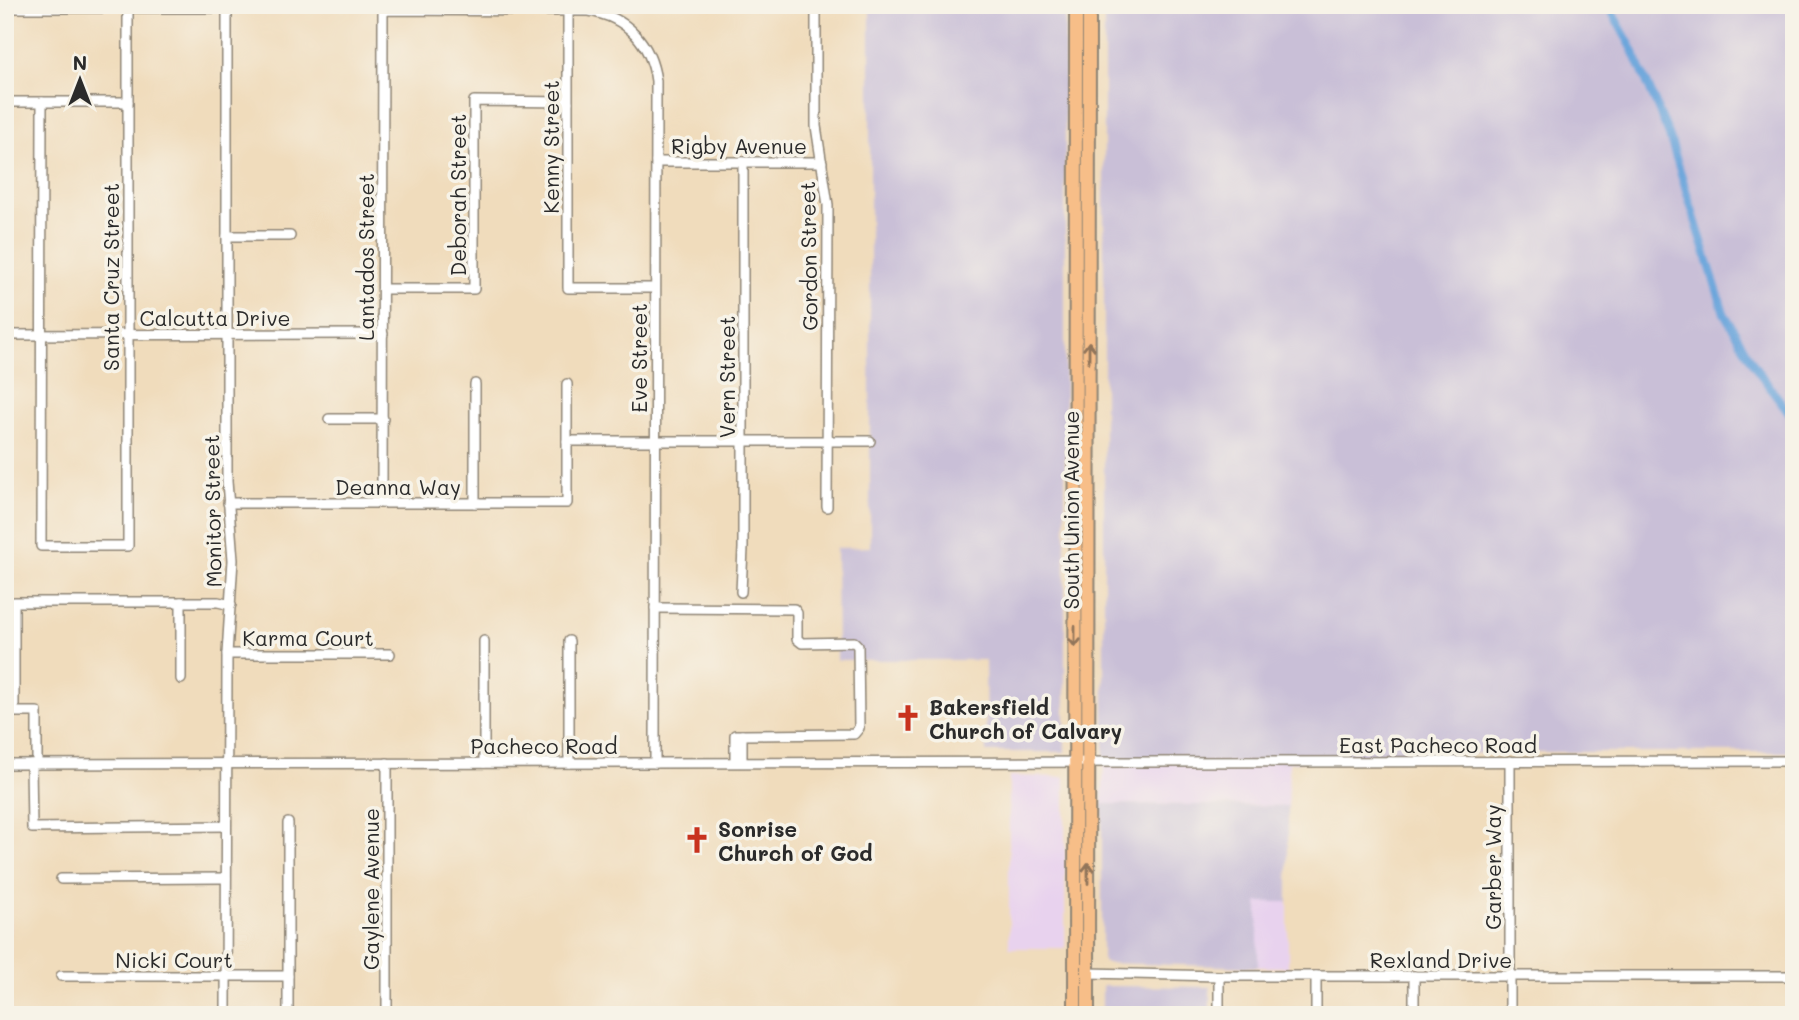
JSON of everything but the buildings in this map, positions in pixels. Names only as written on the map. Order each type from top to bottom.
[{"type":"main road","name":"South Union Avenue","points":[[1076,5],[1076,376],[1088,1015]]},
{"type":"main road","name":"South Union Avenue","points":[[1075,1015],[1075,887],[1082,762],[1089,441],[1089,5]]},
{"type":"main road","points":[[1076,26],[1083,43],[1082,88],[1083,92],[1089,93]]},
{"type":"main road","points":[[1076,144],[1082,146],[1082,200],[1089,211]]},
{"type":"main road","points":[[1076,258],[1082,271],[1083,325],[1089,325]]},
{"type":"main road","points":[[1076,376],[1082,379],[1082,431],[1089,441]]},
{"type":"main road","points":[[1075,887],[1081,907],[1082,963],[1084,971],[1088,973]]},
{"type":"main road","points":[[1075,969],[1081,979],[1082,1015]]},
{"type":"street","name":"Gordon Street","points":[[817,5],[816,126],[828,205],[827,507]]},
{"type":"street","points":[[5,8],[227,6]]},
{"type":"street","name":"Monitor Street","points":[[226,1015],[227,654],[233,560],[228,503],[227,6]]},
{"type":"street","name":"Santa Cruz Street","points":[[41,335],[41,546],[128,546],[128,8]]},
{"type":"street","name":"Eve Street","points":[[383,10],[568,8],[600,13],[620,21],[634,32],[648,51],[656,81],[655,762]]},
{"type":"street","name":"Kenny Street","points":[[568,8],[568,288],[655,288]]},
{"type":"street","name":"Lantados Street","points":[[382,503],[383,10]]},
{"type":"street","name":"Deborah Street","points":[[383,289],[474,289],[474,101],[568,102]]},
{"type":"street","points":[[5,102],[128,102]]},
{"type":"street","points":[[41,335],[42,102]]},
{"type":"street","name":"Rigby Avenue","points":[[656,162],[822,162]]},
{"type":"street","name":"Vern Street","points":[[741,592],[743,162]]},
{"type":"street","points":[[227,236],[289,236]]},
{"type":"street","name":"Calcutta Drive","points":[[5,335],[383,334]]},
{"type":"street","points":[[475,384],[475,503]]},
{"type":"street","points":[[567,384],[567,441],[870,441]]},
{"type":"street","points":[[329,419],[383,419]]},
{"type":"street","name":"Deanna Way","points":[[228,503],[567,503],[567,441]]},
{"type":"street","points":[[226,826],[32,828],[37,712],[14,712],[14,602],[218,602],[230,605]]},
{"type":"street","points":[[181,602],[181,679]]},
{"type":"street","points":[[655,608],[794,609],[797,613],[797,639],[802,643],[854,642],[858,646],[859,728],[854,734],[742,735],[739,762]]},
{"type":"street","points":[[484,641],[484,763]]},
{"type":"street","points":[[569,641],[569,763]]},
{"type":"street","name":"Karma Court","points":[[227,654],[390,654]]},
{"type":"street","name":"Garber Way","points":[[1510,761],[1510,1015]]},
{"type":"street","name":"East Pacheco Road","points":[[1082,762],[1794,761]]},
{"type":"street","name":"Pacheco Road","points":[[5,764],[1082,762]]},
{"type":"street","name":"Gaylene Avenue","points":[[387,763],[387,1015]]},
{"type":"street","points":[[288,823],[288,1015]]},
{"type":"street","points":[[61,879],[226,878]]},
{"type":"street","name":"Rexland Drive","points":[[1088,973],[1219,976],[1794,976]]},
{"type":"street","name":"Nicki Court","points":[[61,976],[288,976]]},
{"type":"street","points":[[1219,976],[1219,1015]]},
{"type":"street","points":[[1316,1015],[1317,976]]},
{"type":"street","points":[[1414,976],[1414,1015]]},
{"type":"shaded area","points":[[870,5],[1065,5],[1065,752],[986,752],[985,660],[837,660],[836,548],[870,547]]},
{"type":"shaded area","points":[[1104,5],[1794,5],[1794,752],[1510,752],[1289,762],[1104,760]]},
{"type":"shaded area","points":[[1104,760],[1289,762],[1288,806],[1102,804]]},
{"type":"shaded area","points":[[1009,776],[1065,777],[1065,948],[1009,948]]},
{"type":"shaded area","points":[[7,779],[11,1015],[5,1015]]},
{"type":"shaded area","points":[[1102,804],[1288,806],[1288,902],[1258,902],[1258,967],[1104,963]]},
{"type":"shaded area","points":[[1258,902],[1288,902],[1288,967],[1258,967]]},
{"type":"shaded area","points":[[1102,986],[1210,987],[1210,1015],[1102,1015]]},
{"type":"waterway","points":[[1608,5],[1633,50],[1669,135],[1724,313],[1757,370],[1794,419]]},
{"type":"place","name":"Bakersfield Church of Calvary","points":[[908,718]]},
{"type":"place","name":"Sonrise Church of God","points":[[697,840]]}]
